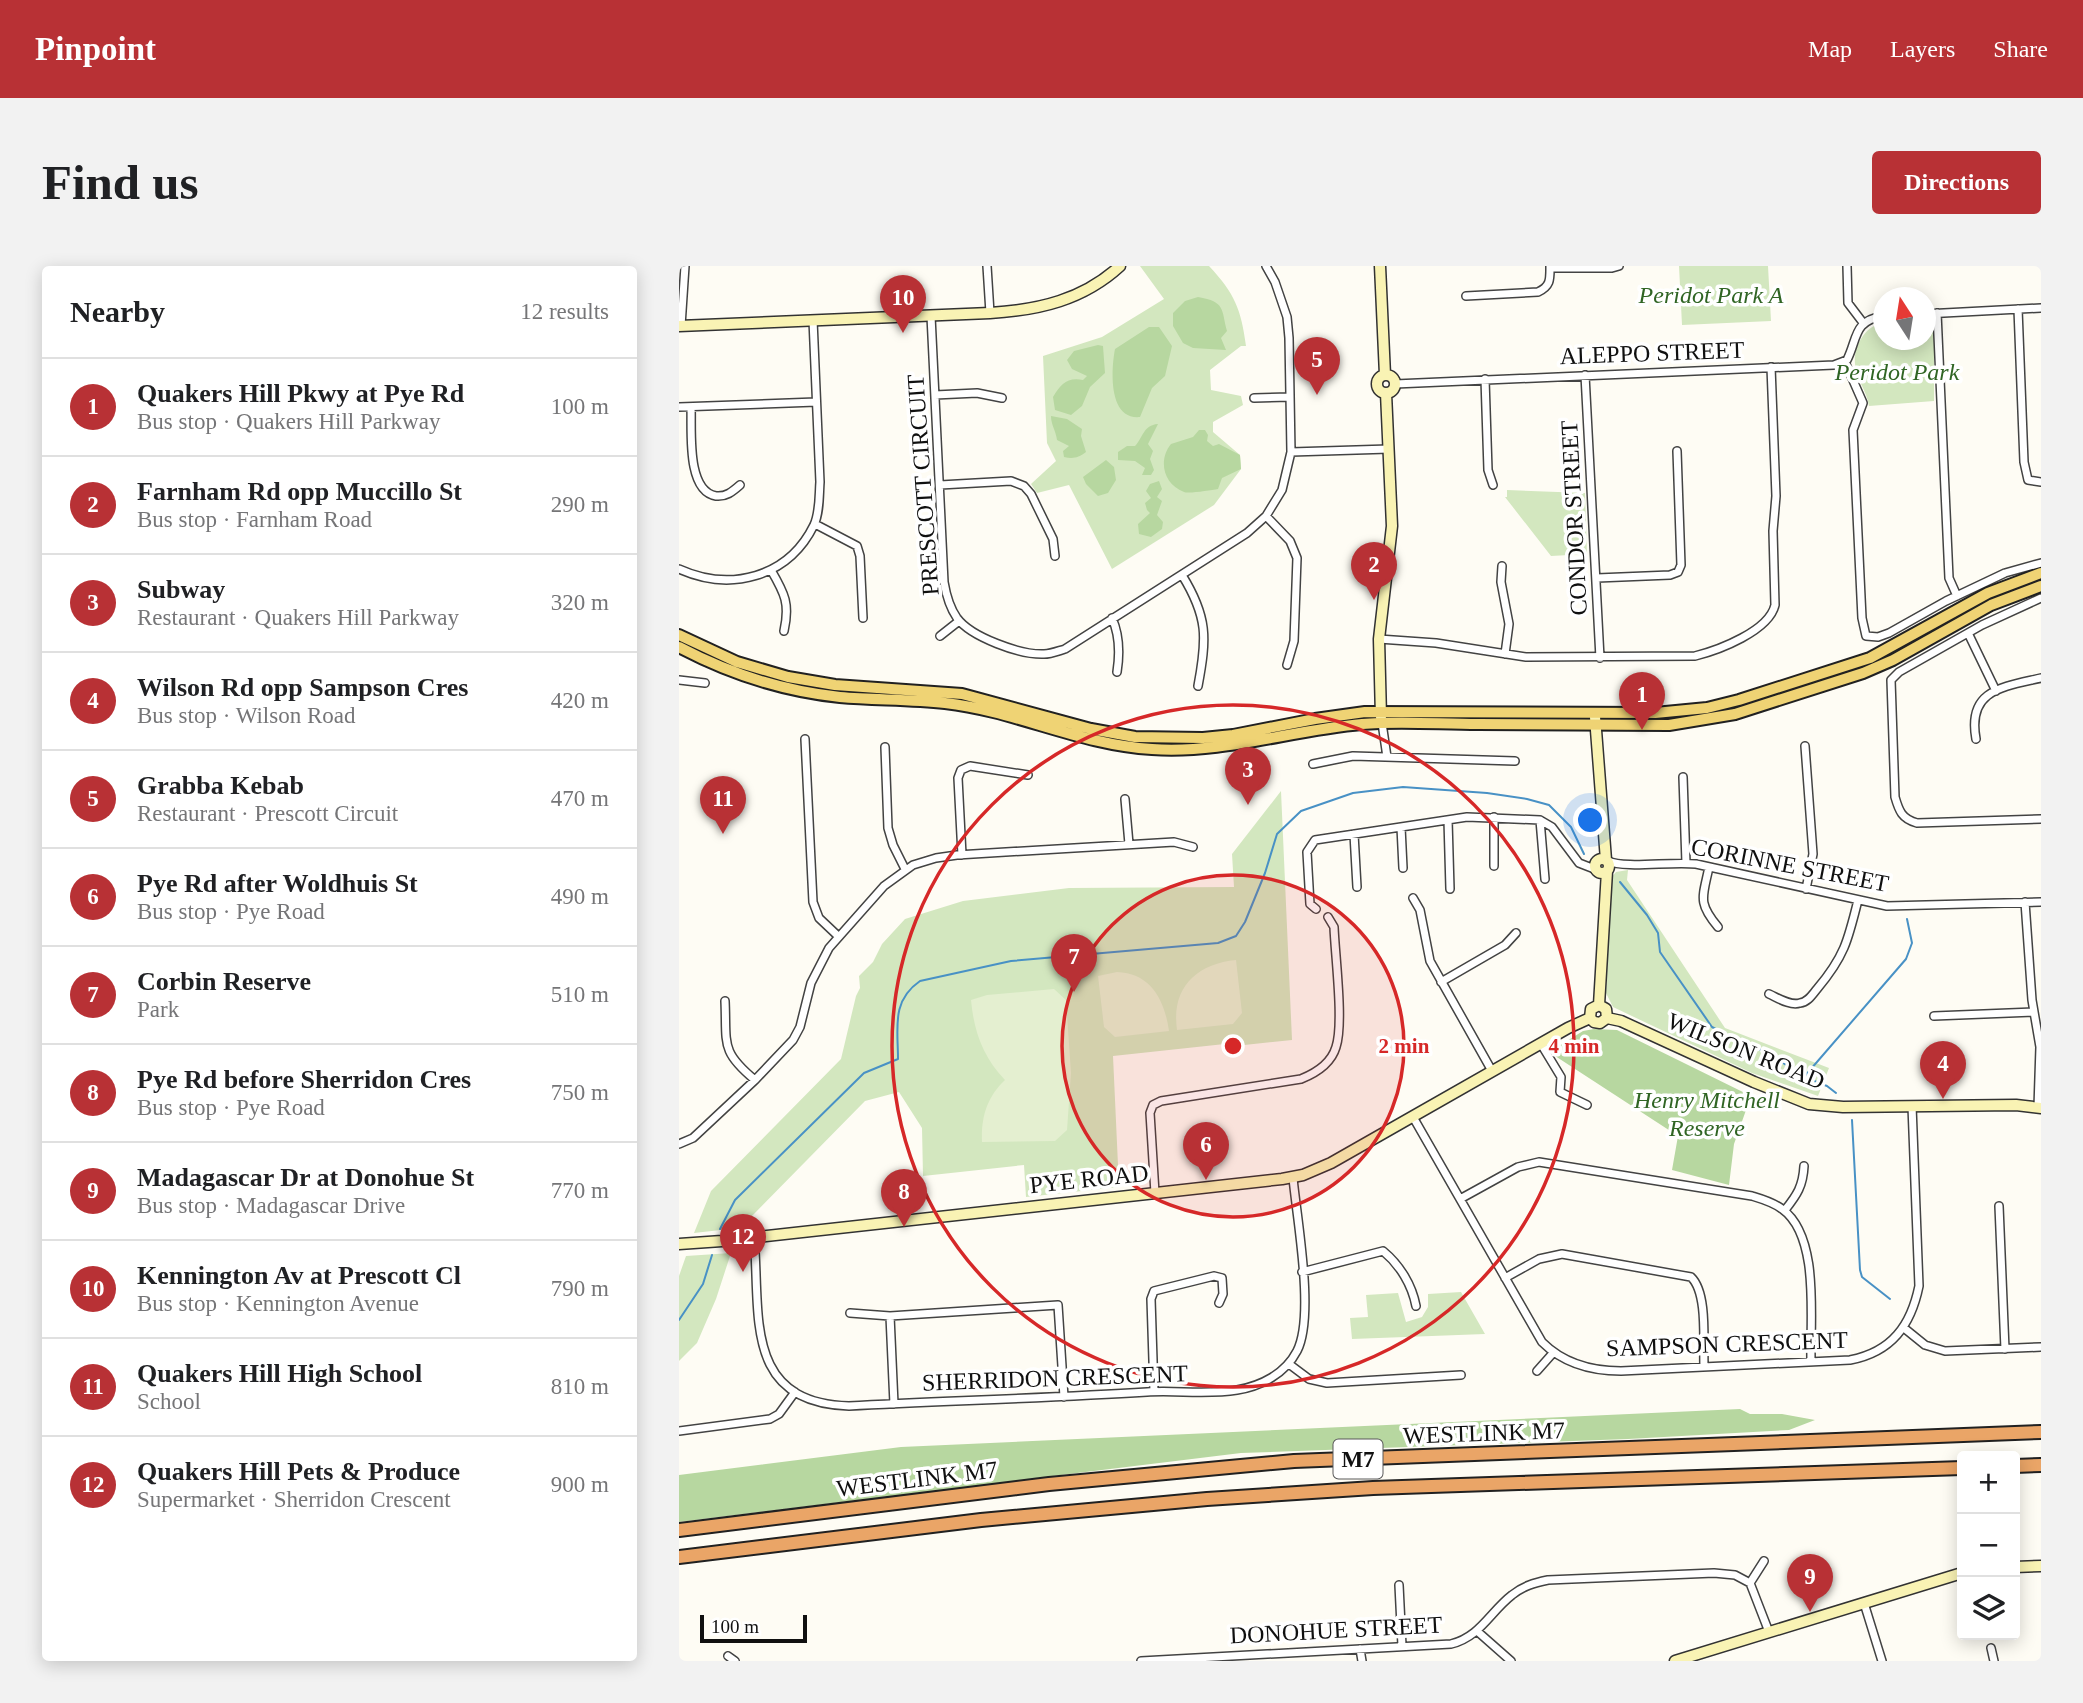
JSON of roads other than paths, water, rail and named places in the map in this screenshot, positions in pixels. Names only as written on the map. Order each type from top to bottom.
[{"type":"highway","name":"WESTLINK M7","points":[[679,1530],[1049,1484],[1294,1461],[2041,1432]]},
{"type":"highway","points":[[2020,1466],[2041,1465]]},
{"type":"highway","name":"WESTLINK M7","points":[[679,1557],[981,1520],[1207,1499],[1373,1488],[1957,1468]]},
{"type":"main road","points":[[679,647],[706,662],[747,678],[786,688],[843,697],[960,705],[1093,740],[1138,748],[1178,750],[1220,747],[1340,727],[1382,723],[1595,719],[1707,708],[1870,658],[1988,593],[2041,573]]},
{"type":"main road","points":[[679,635],[737,662],[788,677],[835,685],[963,694],[1091,729],[1135,737],[1178,739],[1223,736],[1335,716],[1381,711],[1690,723],[1727,716],[1879,667],[1991,605],[2041,586]]},
{"type":"street","points":[[685,266],[680,326],[1034,309],[1059,302],[1088,289],[1120,266]]},
{"type":"street","points":[[988,266],[990,313]]},
{"type":"street","name":"PRESCOTT CIRCUIT","points":[[931,316],[944,582],[950,606],[959,621],[978,635],[993,642],[1044,654],[1065,649],[1247,533],[1266,516],[1282,490],[1291,452],[1290,338],[1287,317],[1275,282],[1266,266]]},
{"type":"street","points":[[1380,266],[1385,375]]},
{"type":"street","points":[[1466,296],[1538,292],[1546,289],[1550,282],[1550,267],[1619,266]]},
{"type":"street","points":[[1847,266],[1848,303],[1864,324]]},
{"type":"street","points":[[1957,596],[1949,578],[1937,313],[2041,308]]},
{"type":"street","points":[[2018,309],[2024,463],[2028,480],[2041,482]]},
{"type":"street","points":[[1873,318],[1864,324],[1854,337],[1845,362],[1863,403],[1853,430],[1862,618],[1867,636],[1878,637],[1889,633],[2005,572],[2041,563]]},
{"type":"street","points":[[679,569],[716,580],[744,579],[771,570],[790,557],[815,524],[820,482],[813,320]]},
{"type":"street","name":"ALEPPO STREET","points":[[1395,384],[1834,365],[1845,362]]},
{"type":"street","points":[[1379,639],[1436,643],[1526,657],[1695,656],[1713,652],[1763,625],[1773,614],[1775,597],[1773,531],[1776,496],[1771,367]]},
{"type":"street","points":[[1385,375],[1392,377],[1395,384],[1391,392],[1380,391],[1377,384],[1380,377],[1385,375]]},
{"type":"street","name":"CONDOR STREET","points":[[1585,375],[1600,658]]},
{"type":"street","points":[[1485,379],[1488,470],[1493,485]]},
{"type":"street","points":[[935,395],[977,393],[1002,398]]},
{"type":"street","points":[[1384,757],[1379,639],[1391,545],[1386,393]]},
{"type":"street","points":[[1254,398],[1290,397]]},
{"type":"street","points":[[679,407],[816,402]]},
{"type":"street","points":[[691,407],[694,469],[699,485],[707,493],[718,496],[728,495],[740,485]]},
{"type":"street","points":[[1291,452],[1389,449]]},
{"type":"street","points":[[1597,578],[1670,575],[1678,572],[1681,565],[1677,451]]},
{"type":"street","points":[[940,485],[1011,481],[1024,486],[1031,494],[1053,539],[1055,556]]},
{"type":"street","points":[[1266,516],[1290,541],[1297,558],[1294,641],[1286,665]]},
{"type":"street","points":[[815,524],[853,542],[859,549],[863,618]]},
{"type":"street","points":[[1502,566],[1501,582],[1509,624],[1505,654]]},
{"type":"street","points":[[771,570],[787,602],[784,631]]},
{"type":"street","points":[[1182,575],[1197,599],[1202,614],[1204,657],[1198,685]]},
{"type":"street","points":[[2041,598],[2015,608],[1968,633],[1899,672],[1891,680],[1895,797],[1902,815],[1917,823],[2041,819]]},
{"type":"street","points":[[1112,618],[1118,636],[1117,672]]},
{"type":"street","points":[[940,636],[959,621]]},
{"type":"street","points":[[1968,633],[1996,691]]},
{"type":"street","points":[[1976,739],[1973,722],[1976,707],[1985,697],[1996,691],[2041,678]]},
{"type":"street","points":[[679,680],[705,683]]},
{"type":"street","points":[[1595,719],[1603,842],[1605,930],[1599,1005]]},
{"type":"street","points":[[805,739],[813,902],[819,918],[838,936]]},
{"type":"street","points":[[1805,746],[1813,854],[1806,889]]},
{"type":"street","points":[[885,747],[888,828],[905,869]]},
{"type":"street","points":[[1314,764],[1356,757],[1515,761]]},
{"type":"street","points":[[962,855],[958,778],[961,770],[969,766],[1028,775]]},
{"type":"street","points":[[1683,777],[1686,863]]},
{"type":"street","points":[[1125,799],[1129,844]]},
{"type":"street","points":[[1316,909],[1310,904],[1307,852],[1315,840],[1354,834],[1467,817],[1540,820],[1552,827],[1579,863],[1602,865]]},
{"type":"street","points":[[1494,817],[1494,866]]},
{"type":"street","points":[[1448,820],[1450,889]]},
{"type":"street","points":[[1540,820],[1545,879]]},
{"type":"street","points":[[1401,827],[1403,868]]},
{"type":"street","points":[[1354,834],[1357,887]]},
{"type":"street","points":[[679,1144],[693,1138],[755,1080],[796,1036],[813,978],[838,936],[888,882],[905,869],[928,860],[962,855],[1174,842],[1193,847]]},
{"type":"street","name":"CORINNE STREET","points":[[1602,865],[1686,863],[1895,906],[2041,902]]},
{"type":"street","points":[[1709,867],[1703,902],[1718,927]]},
{"type":"street","points":[[1413,898],[1420,910],[1428,955],[1492,1071]]},
{"type":"street","points":[[1769,994],[1794,1004],[1808,1000],[1842,956],[1858,900]]},
{"type":"street","points":[[2025,902],[2034,1013],[2040,1029],[2040,1108]]},
{"type":"street","points":[[1155,1193],[1150,1103],[1301,1079],[1326,1064],[1336,1047],[1339,1027],[1334,926],[1328,917]]},
{"type":"street","points":[[1441,982],[1505,945],[1516,933]]},
{"type":"street","points":[[725,1001],[728,1051],[733,1061],[755,1080]]},
{"type":"street","points":[[1599,1005],[1606,1009],[1607,1018],[1597,1023],[1590,1018],[1591,1009],[1599,1005]]},
{"type":"street","points":[[1934,1016],[2034,1013]]},
{"type":"street","name":"PYE ROAD","points":[[679,1244],[1293,1178],[1321,1168],[1590,1018]]},
{"type":"street","name":"WILSON ROAD","points":[[1607,1018],[1621,1021],[1809,1104],[1843,1107],[2003,1104],[2040,1108]]},
{"type":"street","points":[[1541,1044],[1561,1077],[1560,1092],[1587,1105]]},
{"type":"street","points":[[1912,1106],[1919,1286],[1913,1311],[1904,1328],[1934,1350],[2041,1347]]},
{"type":"street","name":"SAMPSON CRESCENT","points":[[1413,1117],[1531,1326],[1553,1353],[1586,1368],[1605,1371],[1862,1357],[1904,1328]]},
{"type":"street","points":[[1460,1199],[1518,1167],[1539,1162],[1752,1196],[1785,1210],[1808,1250],[1811,1360]]},
{"type":"street","points":[[1785,1210],[1803,1183],[1804,1166]]},
{"type":"street","name":"SHERRIDON CRESCENT","points":[[754,1237],[758,1323],[762,1347],[771,1367],[795,1392],[820,1404],[894,1404],[1154,1391],[1237,1390],[1264,1382],[1289,1363],[1303,1337],[1305,1324],[1302,1272],[1293,1178]]},
{"type":"street","points":[[1999,1206],[2005,1349]]},
{"type":"street","points":[[1302,1272],[1383,1251],[1396,1262],[1413,1293],[1416,1306]]},
{"type":"street","points":[[1505,1278],[1539,1259],[1562,1254],[1691,1277],[1697,1283],[1702,1303],[1704,1366]]},
{"type":"street","points":[[1154,1391],[1151,1298],[1154,1291],[1214,1276],[1222,1278],[1219,1303]]},
{"type":"street","points":[[849,1313],[890,1316],[1058,1305],[1064,1396]]},
{"type":"street","points":[[890,1316],[894,1404]]},
{"type":"street","points":[[1537,1371],[1553,1353]]},
{"type":"street","points":[[1289,1363],[1309,1379],[1327,1383],[1461,1375]]},
{"type":"street","points":[[679,1431],[770,1419],[779,1414],[795,1392]]},
{"type":"street","points":[[1764,1561],[1750,1583],[1769,1632]]},
{"type":"street","points":[[2020,1567],[2041,1566]]},
{"type":"street","name":"DONOHUE STREET","points":[[1141,1661],[1252,1657],[1462,1641],[1477,1632],[1510,1596],[1527,1585],[1548,1580],[1714,1573],[1735,1575],[1750,1583]]},
{"type":"street","points":[[1675,1661],[1957,1575]]},
{"type":"street","points":[[1399,1585],[1402,1646]]},
{"type":"street","points":[[1864,1603],[1882,1661]]},
{"type":"street","points":[[1477,1632],[1511,1661]]},
{"type":"street","points":[[1991,1648],[1994,1661]]},
{"type":"street","points":[[1360,1649],[1362,1661]]},
{"type":"waterway","points":[[720,1229],[735,1200],[864,1073],[898,1059],[897,1026],[900,1006],[904,997],[920,981],[1011,961],[1218,943],[1236,936],[1245,922],[1265,873],[1277,834],[1301,811],[1353,793],[1403,787],[1487,793],[1527,799],[1549,805],[1571,827],[1584,854]]},
{"type":"waterway","points":[[1620,882],[1647,915],[1658,933],[1660,952],[1712,1027],[1742,1043],[1767,1052],[1804,1077],[1827,1086],[1836,1093]]},
{"type":"waterway","points":[[1804,1077],[1906,959],[1912,943],[1907,919]]},
{"type":"waterway","points":[[1852,1120],[1860,1270],[1862,1277],[1890,1299]]},
{"type":"waterway","points":[[679,1320],[703,1284],[712,1255]]},
{"type":"place","name":"Kennington Av at Prescott Cl","points":[[903,333]]},
{"type":"place","name":"Grabba Kebab","points":[[1317,395]]},
{"type":"place","name":"Farnham Rd opp Muccillo St","points":[[1374,600]]},
{"type":"place","name":"Quakers Hill Pkwy at Pye Rd","points":[[1642,730]]},
{"type":"place","name":"Subway","points":[[1248,805]]},
{"type":"place","name":"Quakers Hill High School","points":[[723,834]]},
{"type":"place","name":"Corbin Reserve","points":[[1074,992]]},
{"type":"place","name":"Wilson Rd opp Sampson Cres","points":[[1943,1099]]},
{"type":"place","name":"Pye Rd after Woldhuis St","points":[[1206,1180]]},
{"type":"place","name":"Pye Rd before Sherridon Cres","points":[[904,1227]]},
{"type":"place","name":"Quakers Hill Pets & Produce","points":[[743,1272]]},
{"type":"place","name":"Madagascar Dr at Donohue St","points":[[1810,1612]]},
{"type":"park label","name":"Peridot Park A","points":[[1711,295]]},
{"type":"park label","name":"Peridot Park","points":[[1897,372]]},
{"type":"park label","name":"Henry Mitchell Reserve","points":[[1707,1114]]}]
